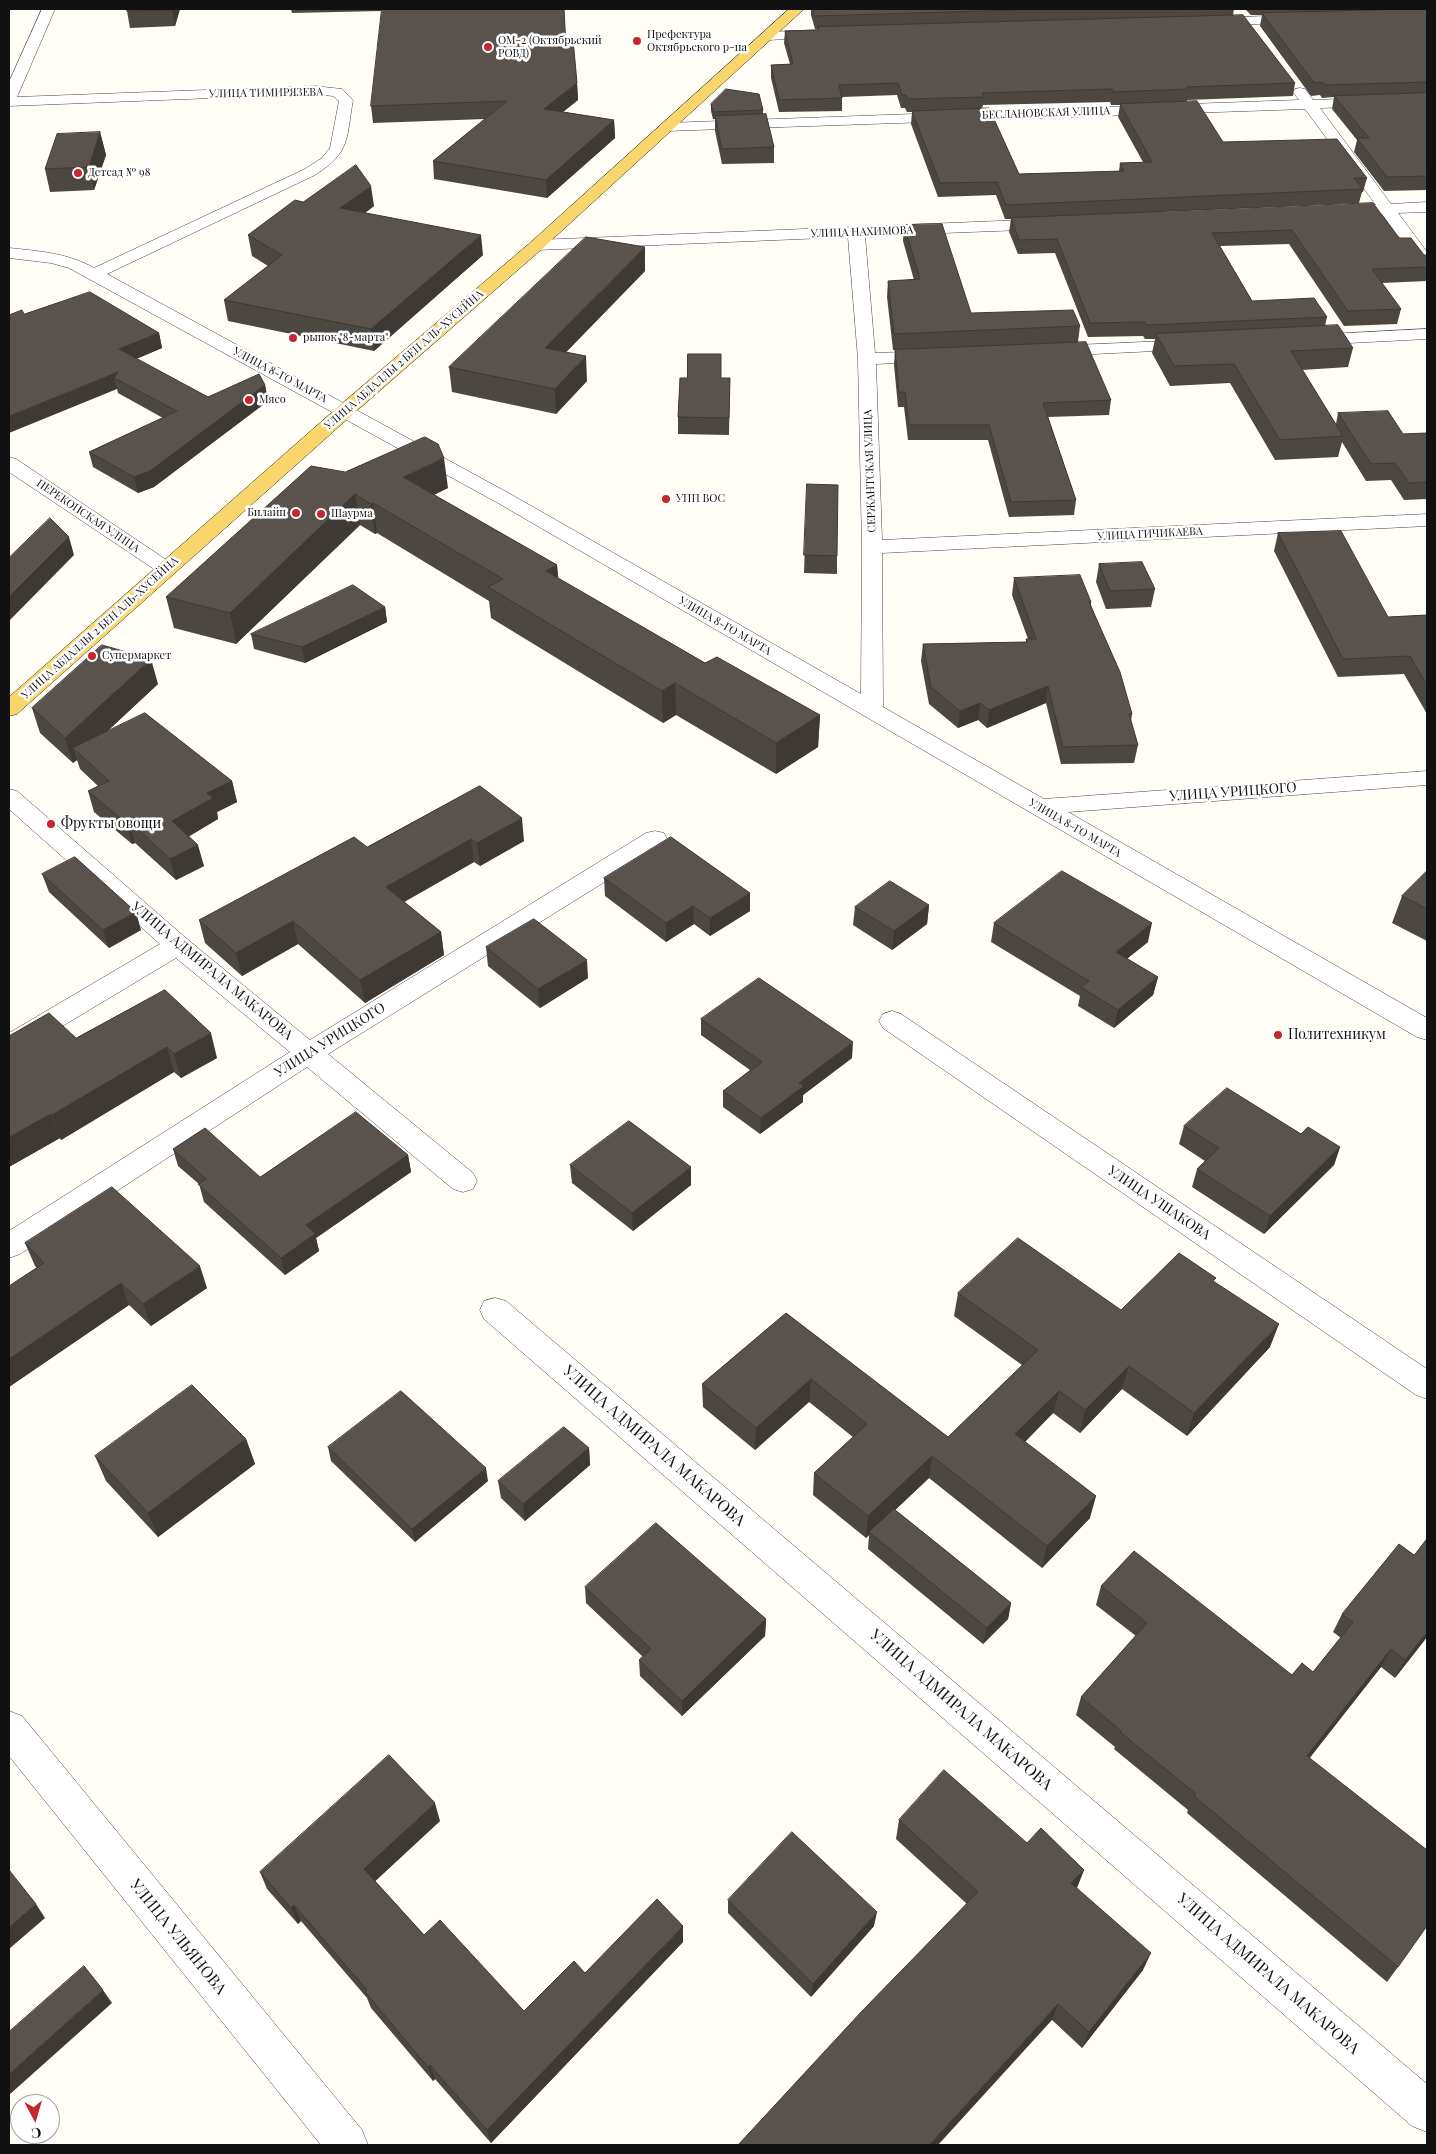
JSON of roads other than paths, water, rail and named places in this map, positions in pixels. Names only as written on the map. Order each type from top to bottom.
[{"type":"main road","name":"УЛИЦА АБДАЛЛЫ 2 БЕН АЛЬ-ХУСЕЙНА","points":[[9,709],[346,410],[537,245],[797,9]]},
{"type":"street","points":[[9,100],[48,9]]},
{"type":"street","points":[[1196,22],[1241,15],[1312,18]]},
{"type":"street","points":[[1241,15],[1257,36]]},
{"type":"street","points":[[768,36],[837,33]]},
{"type":"street","points":[[1291,81],[1427,263]]},
{"type":"street","name":"УЛИЦА ТИМИРЯЗЕВА","points":[[9,100],[314,90],[337,92],[346,100],[338,149],[327,160],[310,172],[94,274]]},
{"type":"street","name":"БЕСЛАНОВСКАЯ УЛИЦА","points":[[666,127],[1427,100]]},
{"type":"street","points":[[1325,212],[1427,207]]},
{"type":"street","name":"УЛИЦА НАХИМОВА","points":[[537,245],[1066,223]]},
{"type":"street","name":"СЕРЖАНТСКАЯ УЛИЦА","points":[[856,232],[867,359],[872,547],[872,710]]},
{"type":"street","name":"УЛИЦА 8-ГО МАРТА","points":[[9,253],[51,258],[75,264],[346,410],[505,499],[1427,1030]]},
{"type":"street","points":[[17,271],[51,258]]},
{"type":"street","points":[[1290,341],[1427,334]]},
{"type":"street","points":[[1034,352],[1211,344]]},
{"type":"street","points":[[867,359],[946,356]]},
{"type":"street","name":"ПЕРЕКОПСКАЯ УЛИЦА","points":[[9,463],[167,569]]},
{"type":"street","name":"УЛИЦА ГИЧИКАЕВА","points":[[872,547],[1427,520]]},
{"type":"street","name":"УЛИЦА УРИЦКОГО","points":[[1039,807],[1427,778]]},
{"type":"street","name":"УЛИЦА АДМИРАЛА МАКАРОВА","points":[[9,796],[178,945],[463,1181]]},
{"type":"street","name":"УЛИЦА УРИЦКОГО","points":[[9,1246],[309,1052],[655,839]]},
{"type":"street","points":[[9,1046],[178,945]]},
{"type":"street","name":"УЛИЦА УШАКОВА","points":[[892,1020],[1427,1386]]},
{"type":"street","name":"УЛИЦА АДМИРАЛА МАКАРОВА","points":[[495,1310],[1427,2111]]},
{"type":"street","name":"УЛИЦА УЛЬЯНОВА","points":[[9,1728],[347,2145]]},
{"type":"place","name":"Префектура Октябрьского р-на","points":[[637,41]]},
{"type":"place","name":"ОМ-2 (Октябрьский РОВД)","points":[[488,47]]},
{"type":"place","name":"Детсад № 98","points":[[78,173]]},
{"type":"place","name":"рынок \"8-марта\"","points":[[293,338]]},
{"type":"place","name":"Мясо","points":[[249,400]]},
{"type":"place","name":"УПП ВОС","points":[[666,499]]},
{"type":"place","name":"Билайн","points":[[296,513]]},
{"type":"place","name":"Шаурма","points":[[321,514]]},
{"type":"place","name":"Супермаркет","points":[[92,656]]},
{"type":"place","name":"Фрукты овощи","points":[[51,824]]},
{"type":"place","name":"Политехникум","points":[[1278,1035]]}]
